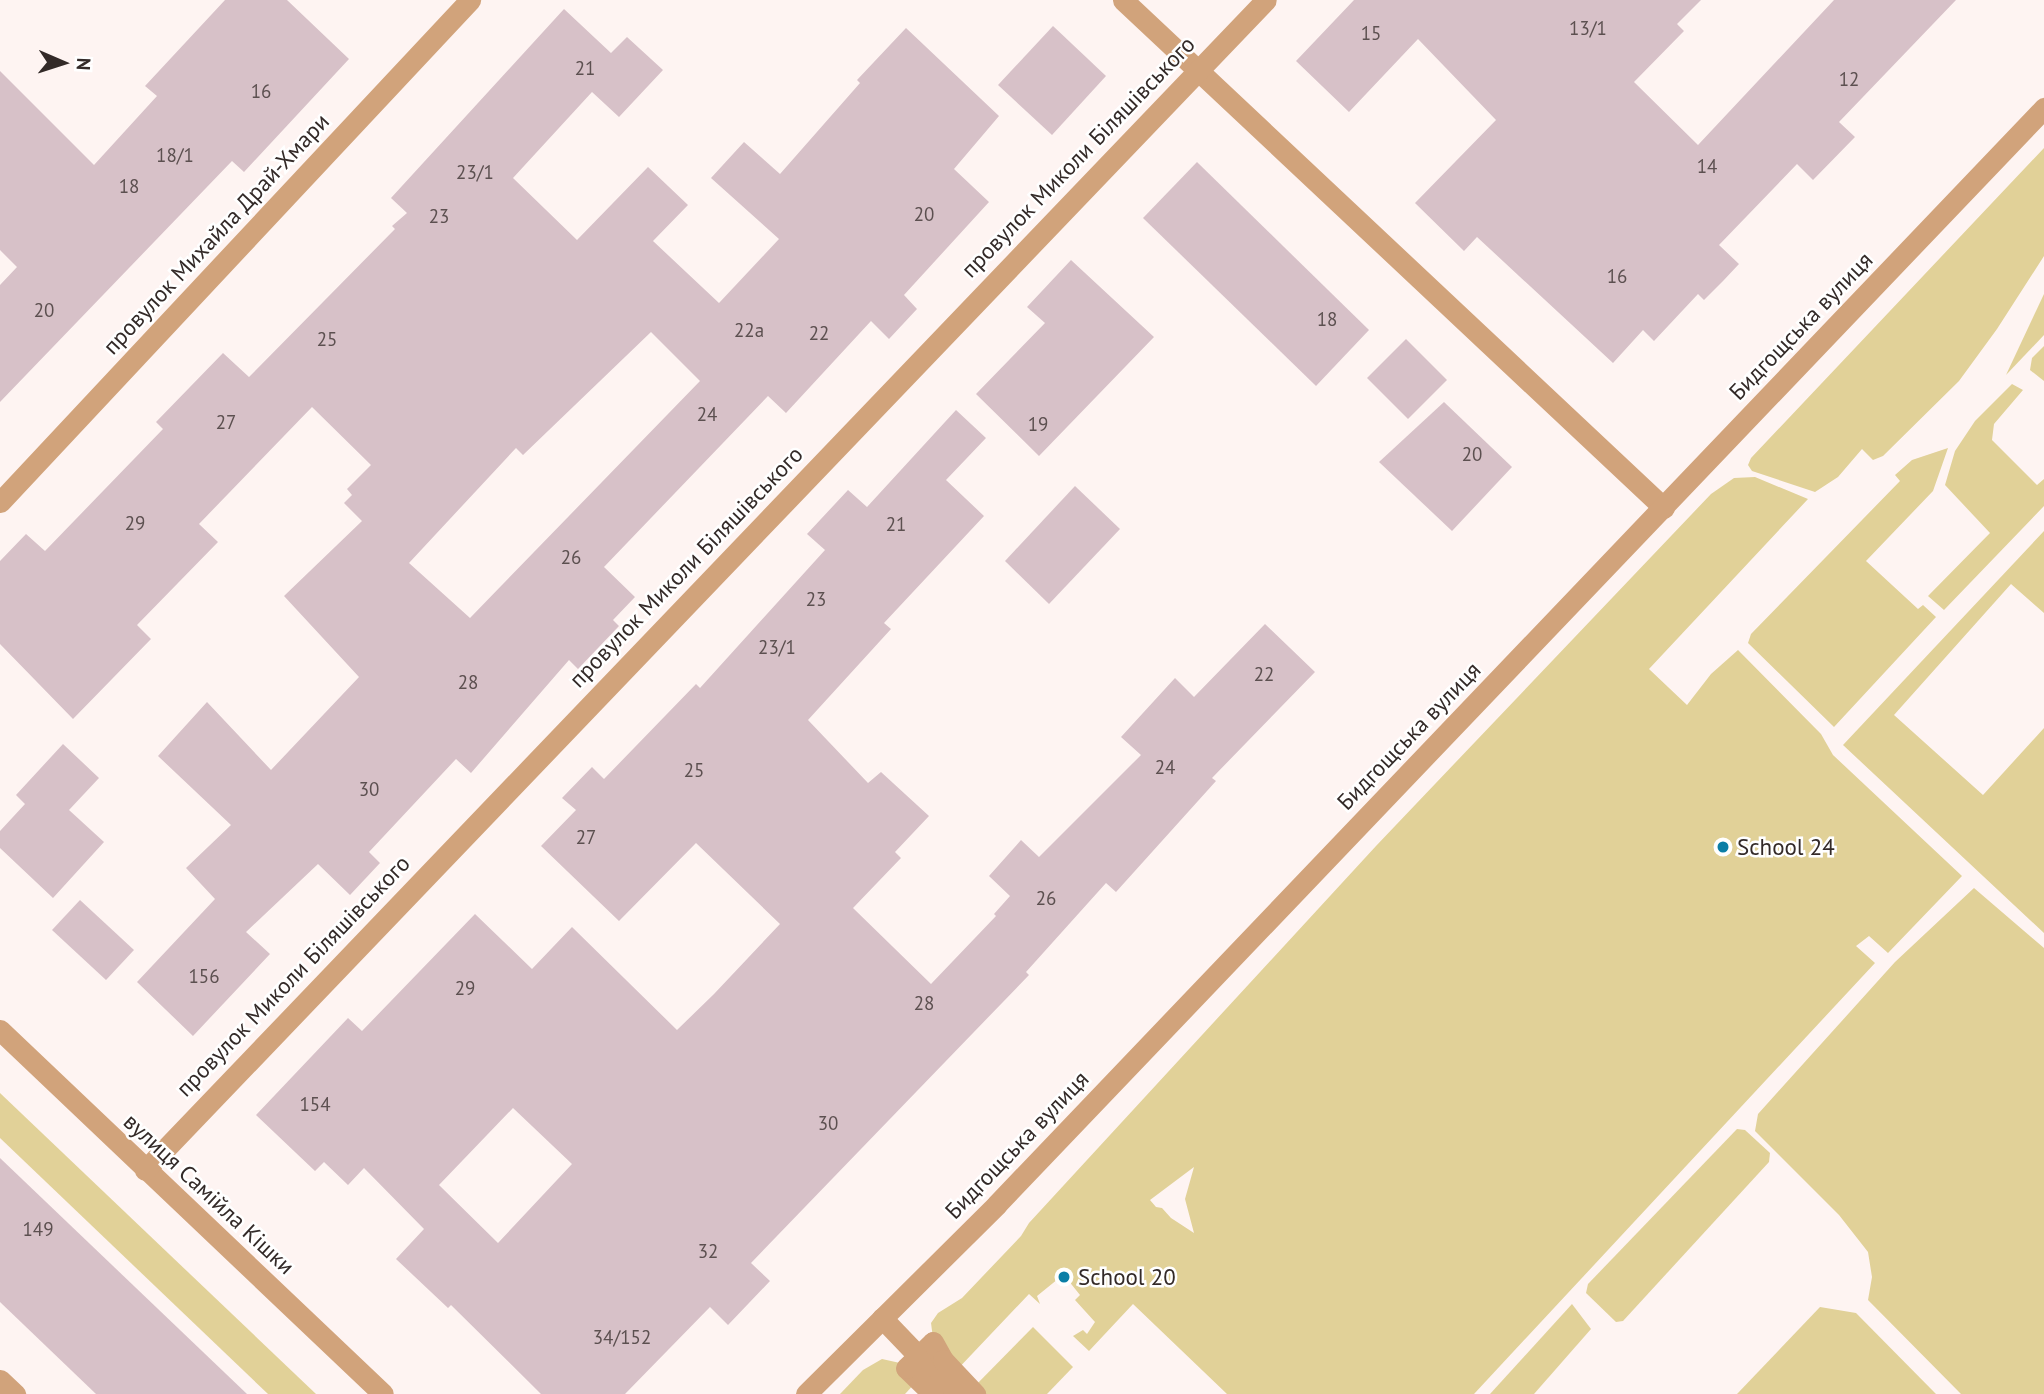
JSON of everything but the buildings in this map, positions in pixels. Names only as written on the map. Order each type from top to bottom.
[{"type":"street","name":"провулок Михайла Драй-Хмари","points":[[0,502],[470,0]]},
{"type":"street","points":[[1123,0],[1664,508]]},
{"type":"street","name":"провулок Миколи Біляшівського","points":[[145,1170],[1266,0]]},
{"type":"street","name":"Бидгощська вулиця","points":[[806,1394],[1017,1184],[2044,108]]},
{"type":"street","name":"вулиця Самійла Кішки","points":[[0,1030],[383,1394]]},
{"type":"street","points":[[882,1318],[955,1394]]},
{"type":"street","points":[[933,1394],[906,1368],[933,1342],[943,1360],[975,1394]]},
{"type":"street","points":[[0,1380],[15,1394]]},
{"type":"shaded area","points":[[2044,148],[2044,256],[1997,329],[1959,381],[1883,456],[1873,460],[1862,449],[1838,477],[1815,492],[1752,471],[1748,465],[1751,458]]},
{"type":"shaded area","points":[[2044,294],[2044,335],[2006,375]]},
{"type":"shaded area","points":[[2044,346],[2044,381],[2030,370],[2032,358]]},
{"type":"shaded area","points":[[2012,384],[2023,390],[1994,424],[1992,440],[2037,485],[2044,479],[2044,506],[1944,610],[1928,596],[1990,533],[1945,485],[1955,451],[1975,421]]},
{"type":"shaded area","points":[[1948,448],[1933,491],[1866,561],[1918,609],[1923,605],[1936,617],[1834,727],[1748,643],[1751,634],[1900,481],[1895,475],[1912,460]]},
{"type":"shaded area","points":[[1755,477],[1808,499],[1649,669],[1687,705],[1711,674],[1738,650],[1821,734],[1833,755],[1962,876],[1888,953],[1869,936],[1856,946],[1875,963],[1474,1394],[1227,1394],[1133,1304],[1089,1351],[1073,1336],[1083,1330],[1087,1334],[1095,1322],[1075,1300],[1080,1295],[1068,1280],[1058,1279],[1037,1296],[1040,1304],[1029,1294],[954,1373],[934,1346],[931,1323],[938,1313],[962,1298],[1376,846],[1711,494],[1734,478]],"holes":[[[1194,1167],[1185,1199],[1194,1233],[1150,1200]]]},
{"type":"shaded area","points":[[2044,531],[2044,613],[2011,584],[1894,715],[1983,795],[2044,728],[2044,933],[1843,745]]},
{"type":"shaded area","points":[[1974,888],[2044,948],[2044,1394],[1961,1394],[1868,1300],[1872,1277],[1868,1252],[1839,1215],[1755,1131],[1758,1114],[1895,962]]},
{"type":"shaded area","points":[[0,1093],[316,1394],[268,1394],[0,1138]]},
{"type":"shaded area","points":[[1737,1129],[1745,1130],[1770,1153],[1769,1162],[1623,1321],[1616,1322],[1586,1293],[1588,1284]]},
{"type":"shaded area","points":[[1572,1304],[1591,1329],[1534,1394],[1490,1394]]},
{"type":"shaded area","points":[[1820,1307],[1856,1313],[1936,1394],[1737,1394]]},
{"type":"shaded area","points":[[1033,1327],[1073,1367],[1047,1394],[975,1394],[971,1390]]},
{"type":"shaded area","points":[[882,1359],[900,1363],[918,1380],[905,1394],[840,1394],[863,1370]]},
{"type":"place","name":"School 24","points":[[1723,847]]},
{"type":"place","name":"School 20","points":[[1064,1277]]}]
